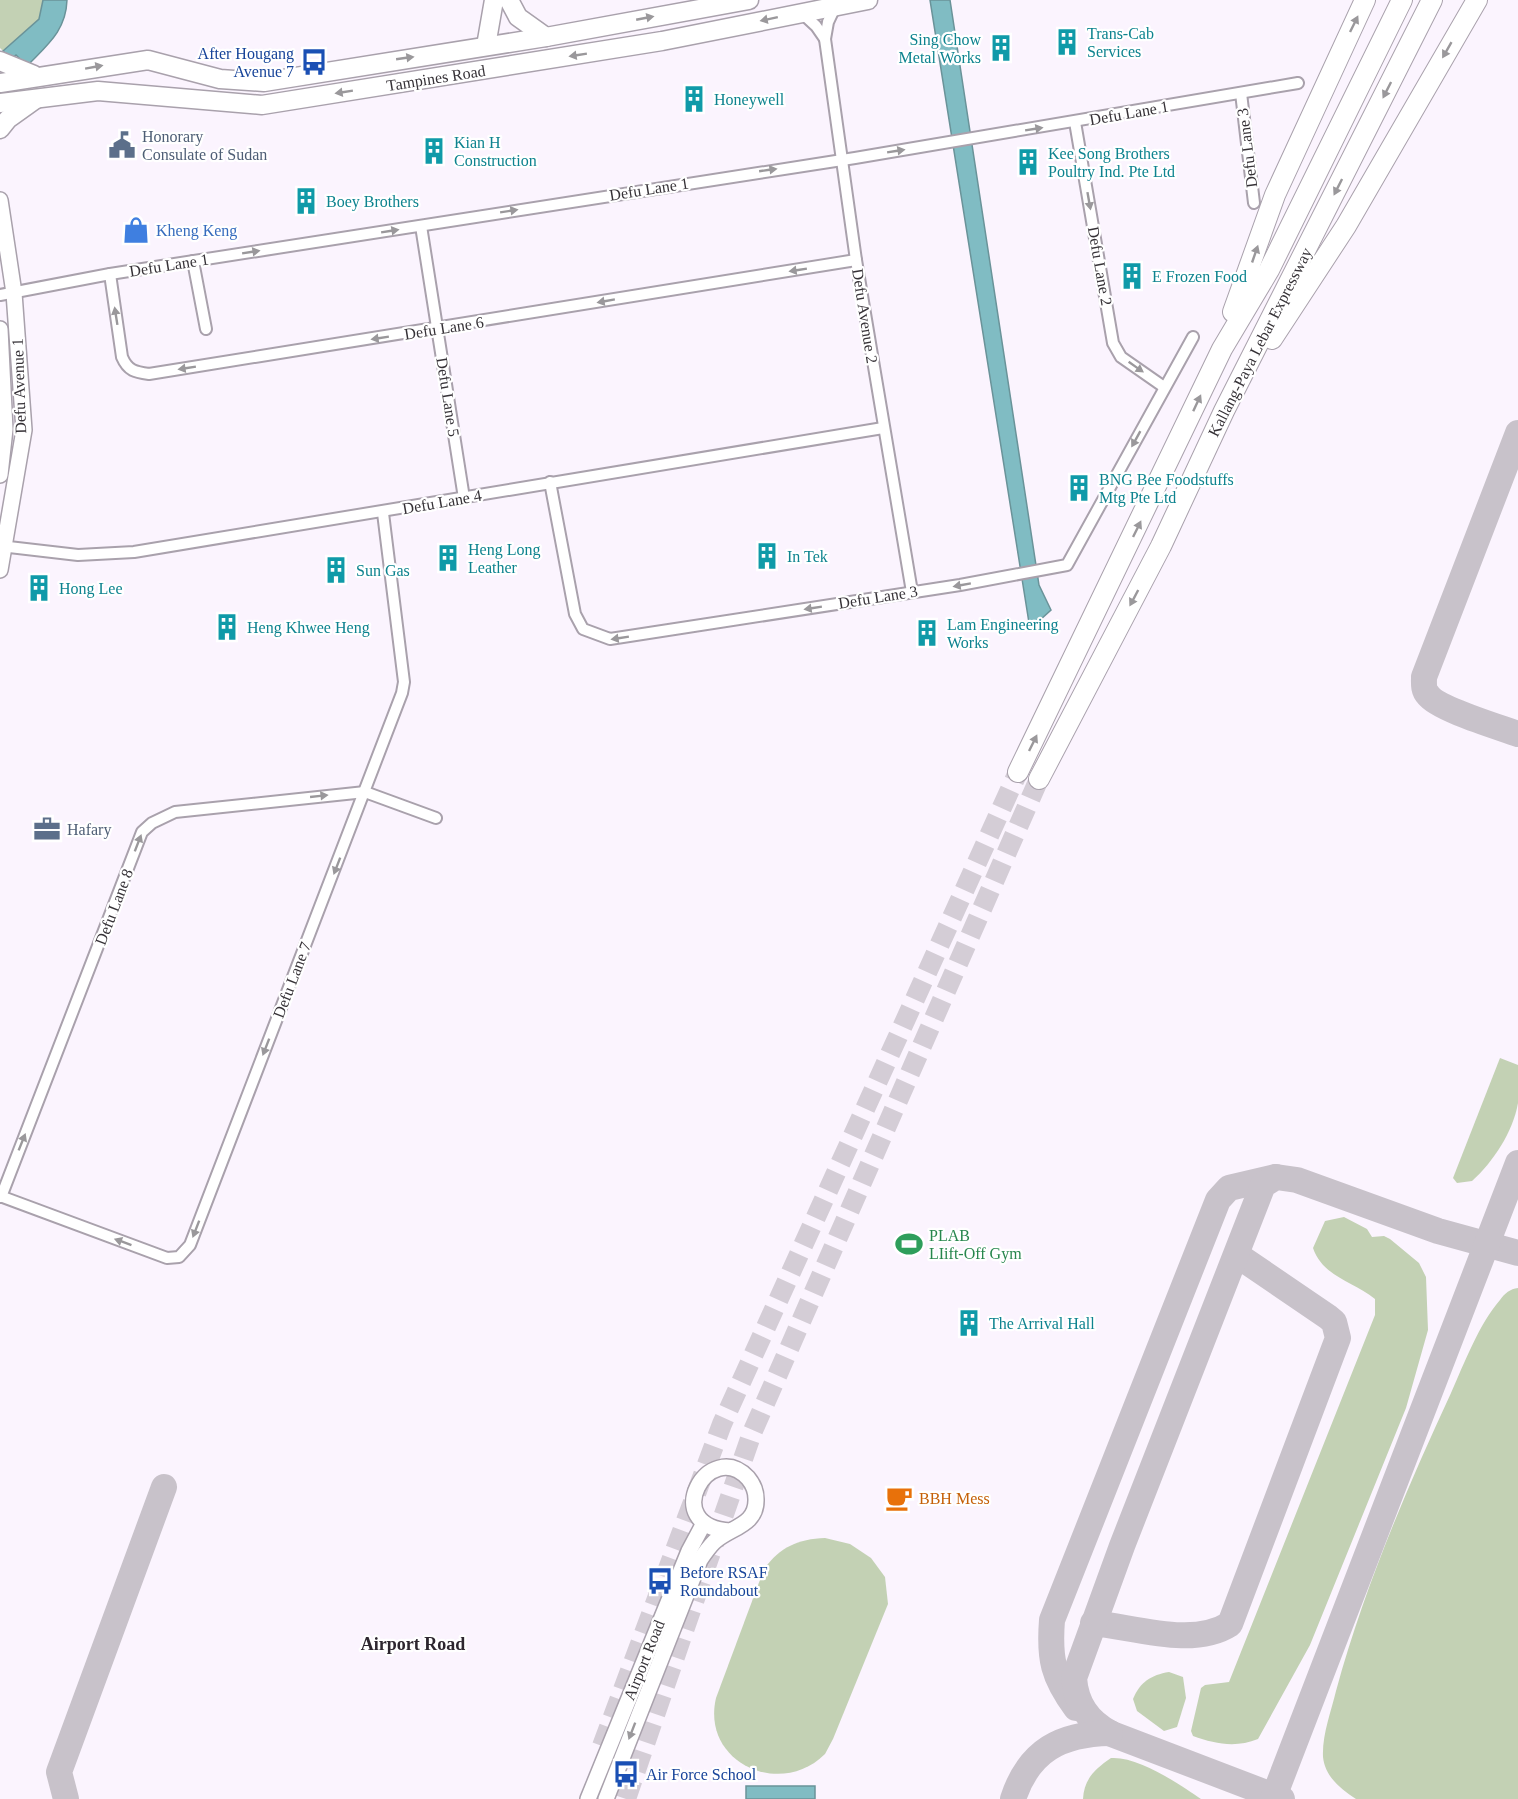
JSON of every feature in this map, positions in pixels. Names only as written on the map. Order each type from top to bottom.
[{"type":"highway","points":[[1222,349],[1275,195],[1365,0]]},
{"type":"highway","name":"Kallang-Paya Lebar Expressway","points":[[1018,772],[1222,349],[1269,270],[1402,0]]},
{"type":"highway","name":"Kallang-Paya Lebar Expressway","points":[[1039,779],[1161,546],[1237,387],[1432,0]]},
{"type":"highway","points":[[1237,387],[1282,326],[1346,226],[1478,0]]},
{"type":"main road","points":[[486,46],[494,0]]},
{"type":"main road","points":[[509,0],[518,17],[546,37]]},
{"type":"main road","name":"Tampines Road","points":[[0,83],[148,60],[220,79],[264,81],[546,37],[749,0]]},
{"type":"main road","name":"Tampines Road","points":[[0,103],[40,97],[122,91],[262,105],[662,41],[868,0]]},
{"type":"main road","points":[[0,62],[41,77]]},
{"type":"main road","points":[[0,129],[8,119],[40,97]]},
{"type":"main road","name":"Defu Avenue 1","points":[[0,200],[7,294],[24,430],[0,570]]},
{"type":"main road","name":"Defu Avenue 1","points":[[0,329],[5,429],[0,475]]},
{"type":"main road","name":"Airport Road","points":[[588,1799],[689,1551],[704,1523],[694,1508],[695,1490],[699,1482],[711,1472],[732,1469],[747,1477],[753,1485],[756,1504],[747,1522],[713,1542],[700,1560],[606,1799]]},
{"type":"main road","points":[[704,1523],[715,1530],[730,1531]]},
{"type":"street","name":"Defu Avenue 2","points":[[836,5],[828,22],[825,39],[856,260],[912,592]]},
{"type":"street","points":[[801,12],[816,26],[825,39]]},
{"type":"street","name":"Defu Lane 1","points":[[7,294],[110,274],[841,160],[1298,83]]},
{"type":"street","name":"Defu Lane 3","points":[[1241,93],[1254,203]]},
{"type":"street","name":"Defu Lane 2","points":[[1075,122],[1113,343],[1121,357],[1164,387]]},
{"type":"street","name":"Defu Lane 5","points":[[421,226],[464,498]]},
{"type":"street","name":"Defu Lane 6","points":[[110,274],[122,357],[127,367],[135,372],[149,374],[856,260]]},
{"type":"street","points":[[194,261],[206,328]]},
{"type":"street","name":"Defu Lane 3","points":[[550,482],[575,614],[583,629],[610,639],[912,592],[1067,565],[1193,337]]},
{"type":"street","name":"Defu Lane 4","points":[[3,546],[78,555],[134,552],[383,513],[550,482],[883,428]]},
{"type":"street","name":"Defu Lane 7","points":[[0,1197],[167,1258],[179,1257],[185,1252],[366,792],[404,682],[383,513]]},
{"type":"street","points":[[366,792],[436,818]]},
{"type":"street","name":"Defu Lane 8","points":[[0,1197],[142,832],[152,823],[174,812],[366,792]]},
{"type":"green space","points":[[0,0],[43,0],[39,19],[3,51],[0,48]]},
{"type":"green space","points":[[1500,1058],[1518,1065],[1518,1103],[1512,1125],[1501,1146],[1472,1181],[1457,1183],[1453,1178]]},
{"type":"green space","points":[[1344,1217],[1367,1229],[1372,1237],[1384,1236],[1390,1239],[1419,1263],[1426,1277],[1428,1330],[1406,1408],[1310,1645],[1258,1739],[1234,1744],[1209,1741],[1193,1736],[1191,1731],[1201,1688],[1205,1685],[1229,1682],[1375,1315],[1375,1299],[1331,1272],[1318,1258],[1313,1248],[1325,1221]]},
{"type":"green space","points":[[1518,1288],[1518,1799],[1356,1799],[1339,1787],[1330,1776],[1323,1757],[1327,1724],[1347,1653],[1387,1539],[1472,1345],[1492,1310],[1506,1293]]},
{"type":"green space","points":[[825,1538],[850,1544],[871,1558],[885,1577],[888,1604],[825,1754],[807,1767],[787,1773],[767,1773],[748,1767],[732,1756],[720,1740],[715,1721],[716,1698],[764,1569],[776,1555],[790,1546],[806,1540]]},
{"type":"green space","points":[[1169,1672],[1183,1677],[1186,1698],[1177,1727],[1164,1731],[1137,1711],[1133,1699],[1147,1680]]},
{"type":"green space","points":[[1111,1758],[1133,1761],[1146,1766],[1201,1799],[1083,1799],[1091,1775]]},
{"type":"water","points":[[43,0],[67,0],[66,11],[54,37],[27,66],[16,55],[11,59],[3,51],[39,19]]},
{"type":"water","points":[[930,0],[950,0],[1039,585],[1051,610],[1030,629]]},
{"type":"water","points":[[746,1786],[815,1786],[815,1799],[746,1799]]},
{"type":"taxiway","points":[[1518,433],[1424,677],[1426,693],[1434,700],[1470,717],[1518,734]]},
{"type":"taxiway","points":[[1273,1799],[1518,1163]]},
{"type":"taxiway","points":[[1076,1708],[1062,1687],[1054,1667],[1051,1646],[1052,1620],[1218,1200],[1229,1188],[1276,1177]]},
{"type":"taxiway","points":[[1110,1733],[1095,1723],[1084,1711],[1077,1696],[1074,1678],[1122,1546],[1263,1185],[1276,1177],[1297,1180],[1438,1231],[1518,1253]]},
{"type":"taxiway","points":[[1093,1623],[1181,1635],[1199,1635],[1230,1624],[1338,1338],[1334,1322],[1328,1317],[1237,1255]]},
{"type":"taxiway","points":[[66,1799],[59,1772],[164,1487]]},
{"type":"taxiway","points":[[1096,1728],[1282,1799]]},
{"type":"taxiway","points":[[1013,1799],[1028,1768],[1049,1748],[1076,1737],[1110,1733]]},
{"type":"tunnel","points":[[602,1746],[722,1424],[1018,772]]},
{"type":"tunnel","points":[[626,1799],[752,1433],[1039,779]]},
{"type":"place","name":"Trans-Cab Services","points":[[1067,42]]},
{"type":"place","name":"Sing Chow Metal Works","points":[[1001,48]]},
{"type":"place","name":"After Hougang Avenue 7","points":[[314,62]]},
{"type":"place","name":"Honeywell","points":[[694,99]]},
{"type":"place","name":"Honorary Consulate of Sudan","points":[[122,145]]},
{"type":"place","name":"Kian H Construction","points":[[434,151]]},
{"type":"place","name":"Kee Song Brothers Poultry Ind. Pte Ltd","points":[[1028,162]]},
{"type":"place","name":"Boey Brothers","points":[[306,201]]},
{"type":"place","name":"Kheng Keng","points":[[136,230]]},
{"type":"place","name":"E Frozen Food","points":[[1132,276]]},
{"type":"place","name":"BNG Bee Foodstuffs Mtg Pte Ltd","points":[[1079,488]]},
{"type":"place","name":"In Tek","points":[[767,556]]},
{"type":"place","name":"Heng Long Leather","points":[[448,558]]},
{"type":"place","name":"Sun Gas","points":[[336,570]]},
{"type":"place","name":"Hong Lee","points":[[39,588]]},
{"type":"place","name":"Heng Khwee Heng","points":[[227,627]]},
{"type":"place","name":"Lam Engineering Works","points":[[927,633]]},
{"type":"place","name":"Hafary","points":[[47,829]]},
{"type":"place","name":"PLAB LIift-Off Gym","points":[[909,1244]]},
{"type":"place","name":"The Arrival Hall","points":[[969,1323]]},
{"type":"place","name":"BBH Mess","points":[[899,1498]]},
{"type":"place","name":"Before RSAF Roundabout","points":[[660,1581]]},
{"type":"place","name":"Air Force School","points":[[626,1774]]},
{"type":"district","name":"Airport Road","points":[[413,1644]]}]
